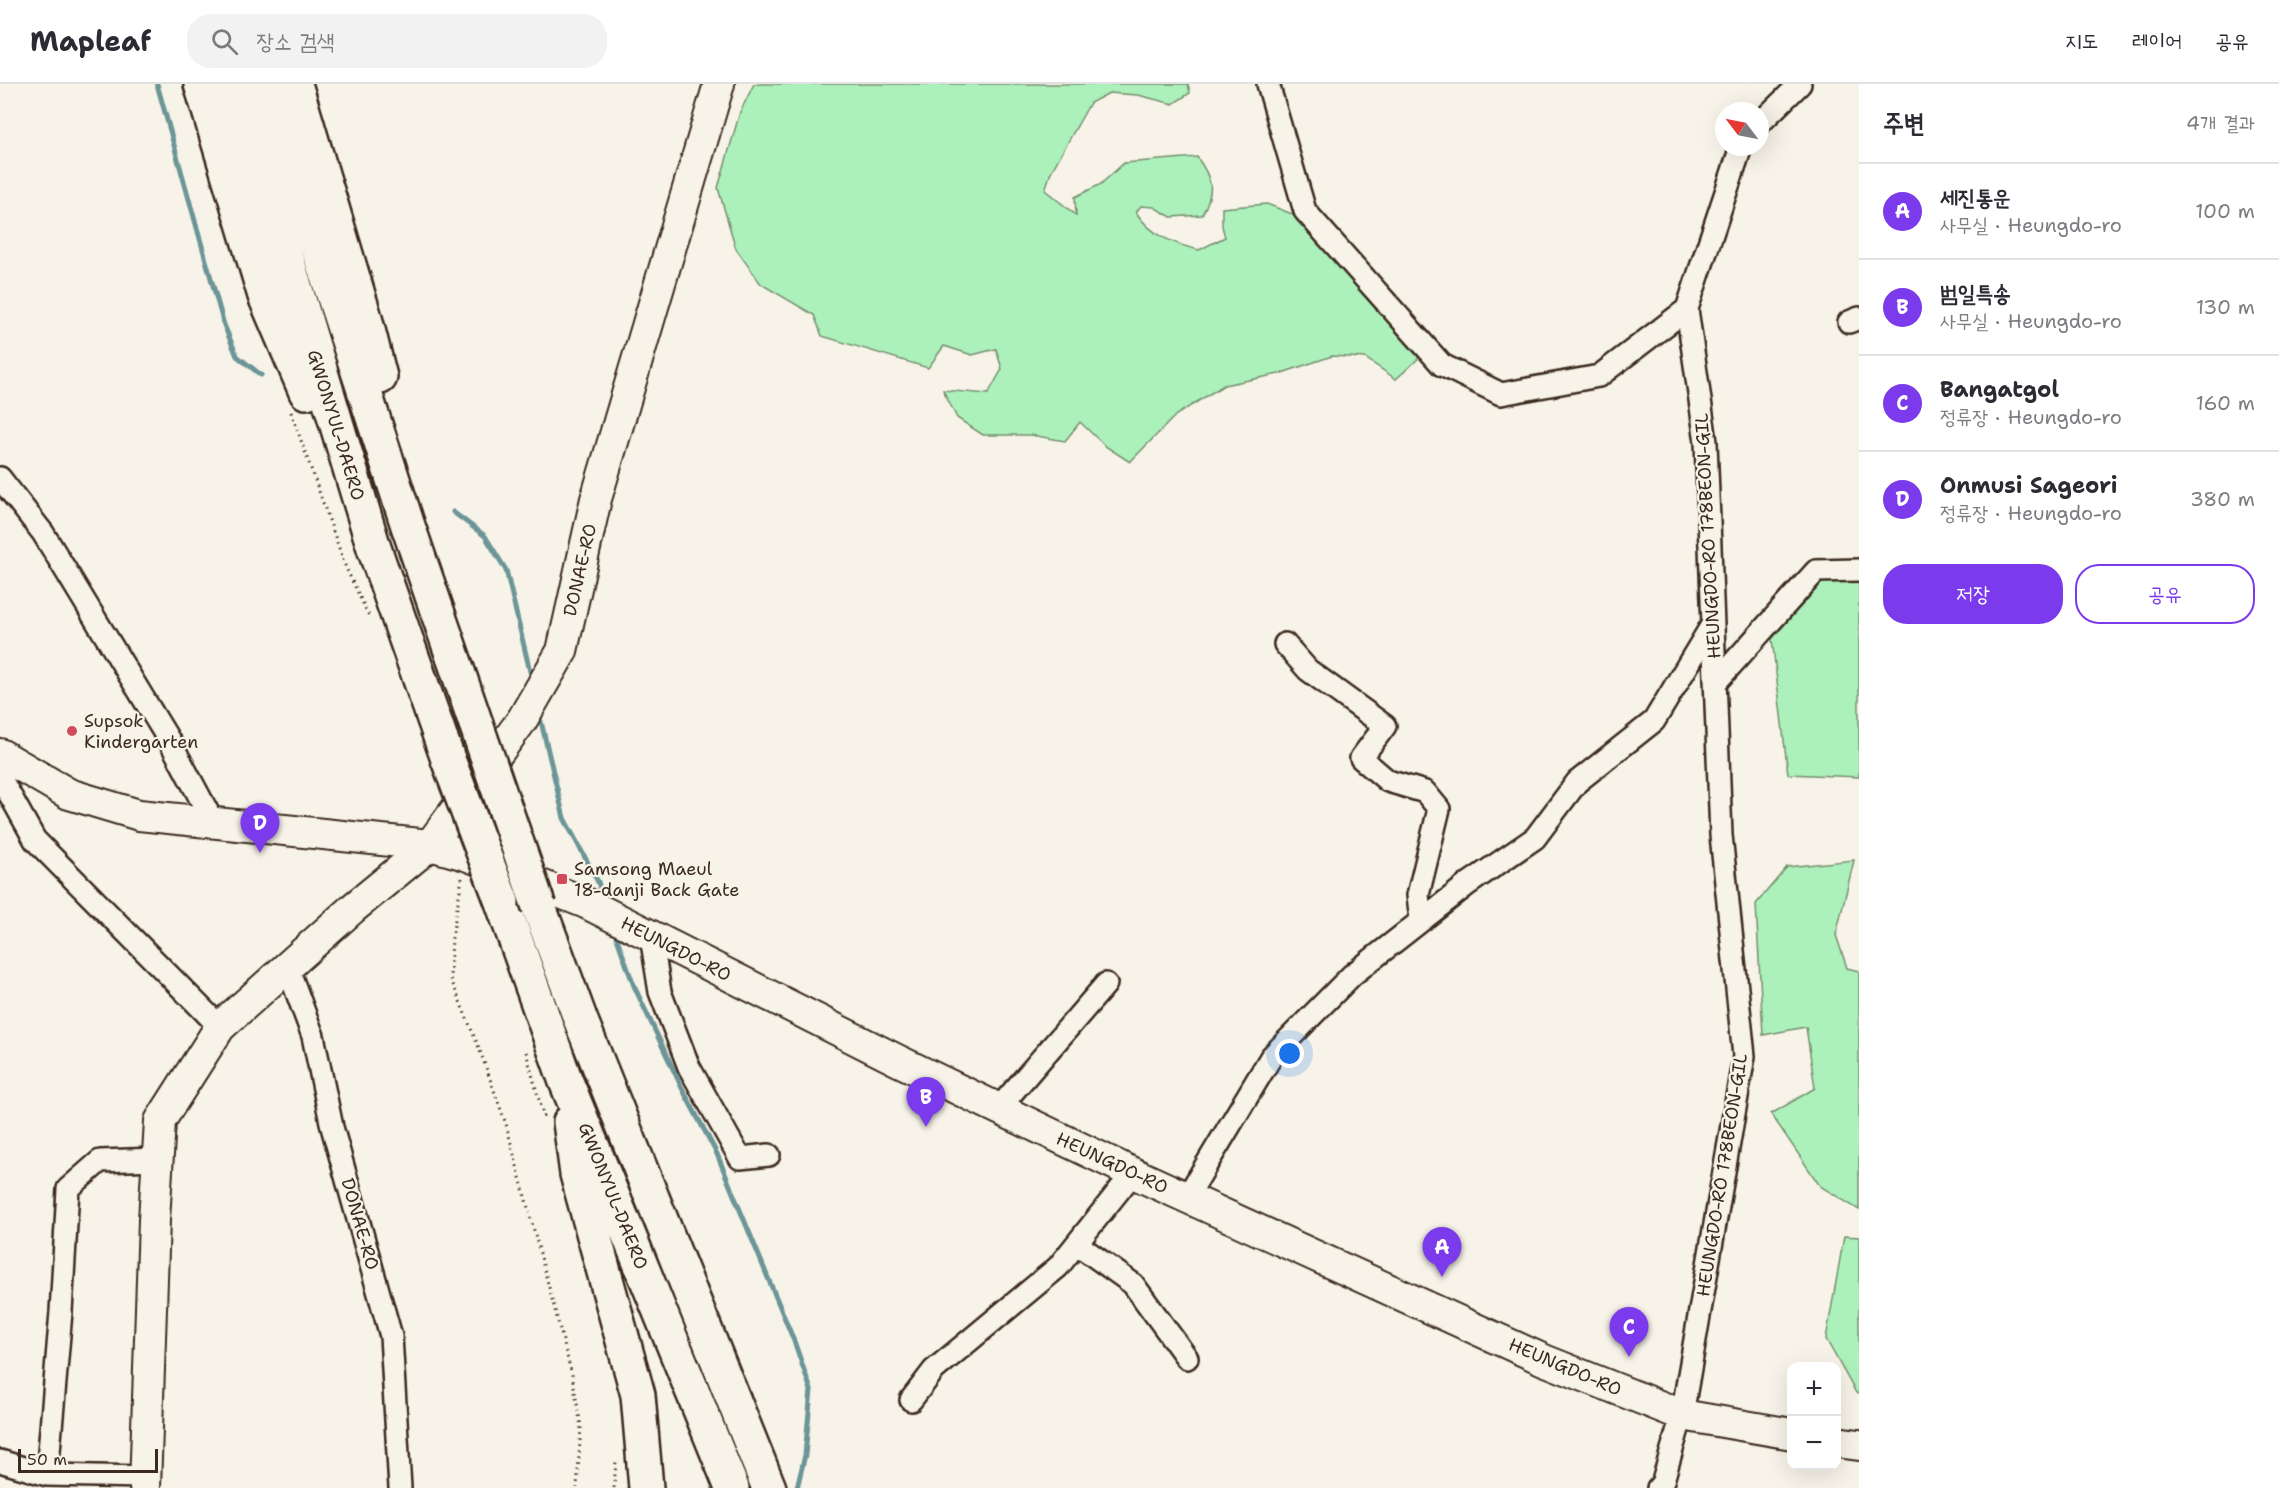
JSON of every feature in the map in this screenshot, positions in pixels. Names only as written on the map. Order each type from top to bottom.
[{"type":"highway","points":[[201,84],[265,296],[382,612]]},
{"type":"highway","name":"GWONYUL-DAERO","points":[[234,84],[314,353],[382,612],[449,762],[565,1079],[731,1487]]},
{"type":"highway","name":"GWONYUL-DAERO","points":[[265,84],[434,601],[539,907],[577,1012],[763,1473]]},
{"type":"highway","points":[[296,84],[365,318],[434,601]]},
{"type":"highway","points":[[565,1079],[577,1174],[638,1395],[646,1488]]},
{"type":"street","name":"DONAE-RO","points":[[0,1461],[47,1475],[145,1483],[160,1122],[220,1027],[351,909],[430,845],[522,720],[562,651],[596,499],[719,84]]},
{"type":"street","points":[[1268,84],[1305,212],[1442,365],[1501,394],[1599,376],[1687,309]]},
{"type":"street","points":[[1769,114],[1800,84]]},
{"type":"street","name":"HEUNGDO-RO 178BEON-GIL","points":[[1682,1415],[1744,1056],[1721,835],[1706,442],[1687,309],[1738,156]]},
{"type":"street","points":[[0,478],[49,542],[173,747],[213,822]]},
{"type":"street","name":"HEUNGDO-RO 178BEON-GIL","points":[[1716,682],[1816,571],[1859,570]]},
{"type":"street","name":"HEUNGDO-RO","points":[[1187,1197],[1271,1057],[1353,975],[1468,884],[1535,838],[1577,782],[1654,721],[1712,625]]},
{"type":"street","points":[[1285,644],[1308,670],[1385,726],[1360,758],[1388,781],[1425,792],[1439,809],[1418,895],[1421,921]]},
{"type":"street","name":"HEUNGDO-RO","points":[[0,754],[69,794],[139,815],[430,845],[466,855],[586,903],[998,1109],[1544,1360],[1682,1415],[1787,1433]]},
{"type":"street","points":[[0,777],[35,840],[220,1027]]},
{"type":"street","points":[[646,934],[660,992],[688,1066],[740,1158],[769,1155]]},
{"type":"street","name":"DONAE-RO","points":[[287,966],[312,1036],[333,1127],[391,1336],[400,1488]]},
{"type":"street","points":[[998,1109],[1106,984]]},
{"type":"street","points":[[47,1475],[61,1312],[68,1189],[100,1161],[157,1159]]},
{"type":"street","points":[[911,1400],[934,1370],[1058,1266],[1133,1173]]},
{"type":"street","points":[[1077,1244],[1133,1284],[1187,1358]]},
{"type":"street","points":[[1658,1488],[1662,1484],[1682,1415]]},
{"type":"street","points":[[1841,1443],[1859,1445]]},
{"type":"path","points":[[288,405],[346,568],[382,612]]},
{"type":"path","points":[[466,855],[452,938],[450,977],[479,1048],[506,1124],[572,1375],[581,1426],[577,1488]]},
{"type":"green space","points":[[754,84],[1188,84],[1190,93],[1173,104],[1138,95],[1109,93],[1090,103],[1051,172],[1045,190],[1076,215],[1075,197],[1101,184],[1124,163],[1197,157],[1206,172],[1210,185],[1209,199],[1202,215],[1171,217],[1154,207],[1141,206],[1136,212],[1148,227],[1163,237],[1199,250],[1225,237],[1222,226],[1222,208],[1267,204],[1297,216],[1419,358],[1396,379],[1365,358],[1332,356],[1279,374],[1224,385],[1176,415],[1130,462],[1105,446],[1080,422],[1065,441],[1031,435],[983,435],[957,418],[943,390],[988,394],[1002,369],[996,349],[972,355],[944,346],[928,368],[822,336],[814,315],[761,284],[736,249],[718,188],[740,112]]},
{"type":"green space","points":[[1859,560],[1859,777],[1788,774],[1772,639],[1841,561]]},
{"type":"green space","points":[[1854,860],[1836,935],[1847,968],[1859,971],[1859,1210],[1820,1186],[1771,1114],[1815,1088],[1806,1027],[1763,1035],[1756,904],[1787,867]]},
{"type":"green space","points":[[1844,1236],[1859,1237],[1859,1394],[1856,1393],[1841,1362],[1839,1362],[1826,1339]]},
{"type":"waterway","points":[[157,84],[224,325],[237,356],[261,375]]},
{"type":"waterway","points":[[453,512],[485,536],[506,570],[532,680]]},
{"type":"waterway","points":[[539,713],[564,818],[598,882],[604,901]]},
{"type":"waterway","points":[[614,930],[634,986],[682,1088],[717,1154],[794,1341],[811,1390],[805,1455],[797,1488]]},
{"type":"place","name":"Supsok Kindergarten","points":[[72,731]]},
{"type":"place","name":"Onmusi Sageori","points":[[260,853]]},
{"type":"place","name":"Samsong Maeul 18-danji Back Gate","points":[[562,879]]},
{"type":"place","name":"범일특송","points":[[926,1127]]},
{"type":"place","name":"세진통운","points":[[1442,1277]]},
{"type":"place","name":"Bangatgol","points":[[1629,1357]]}]
